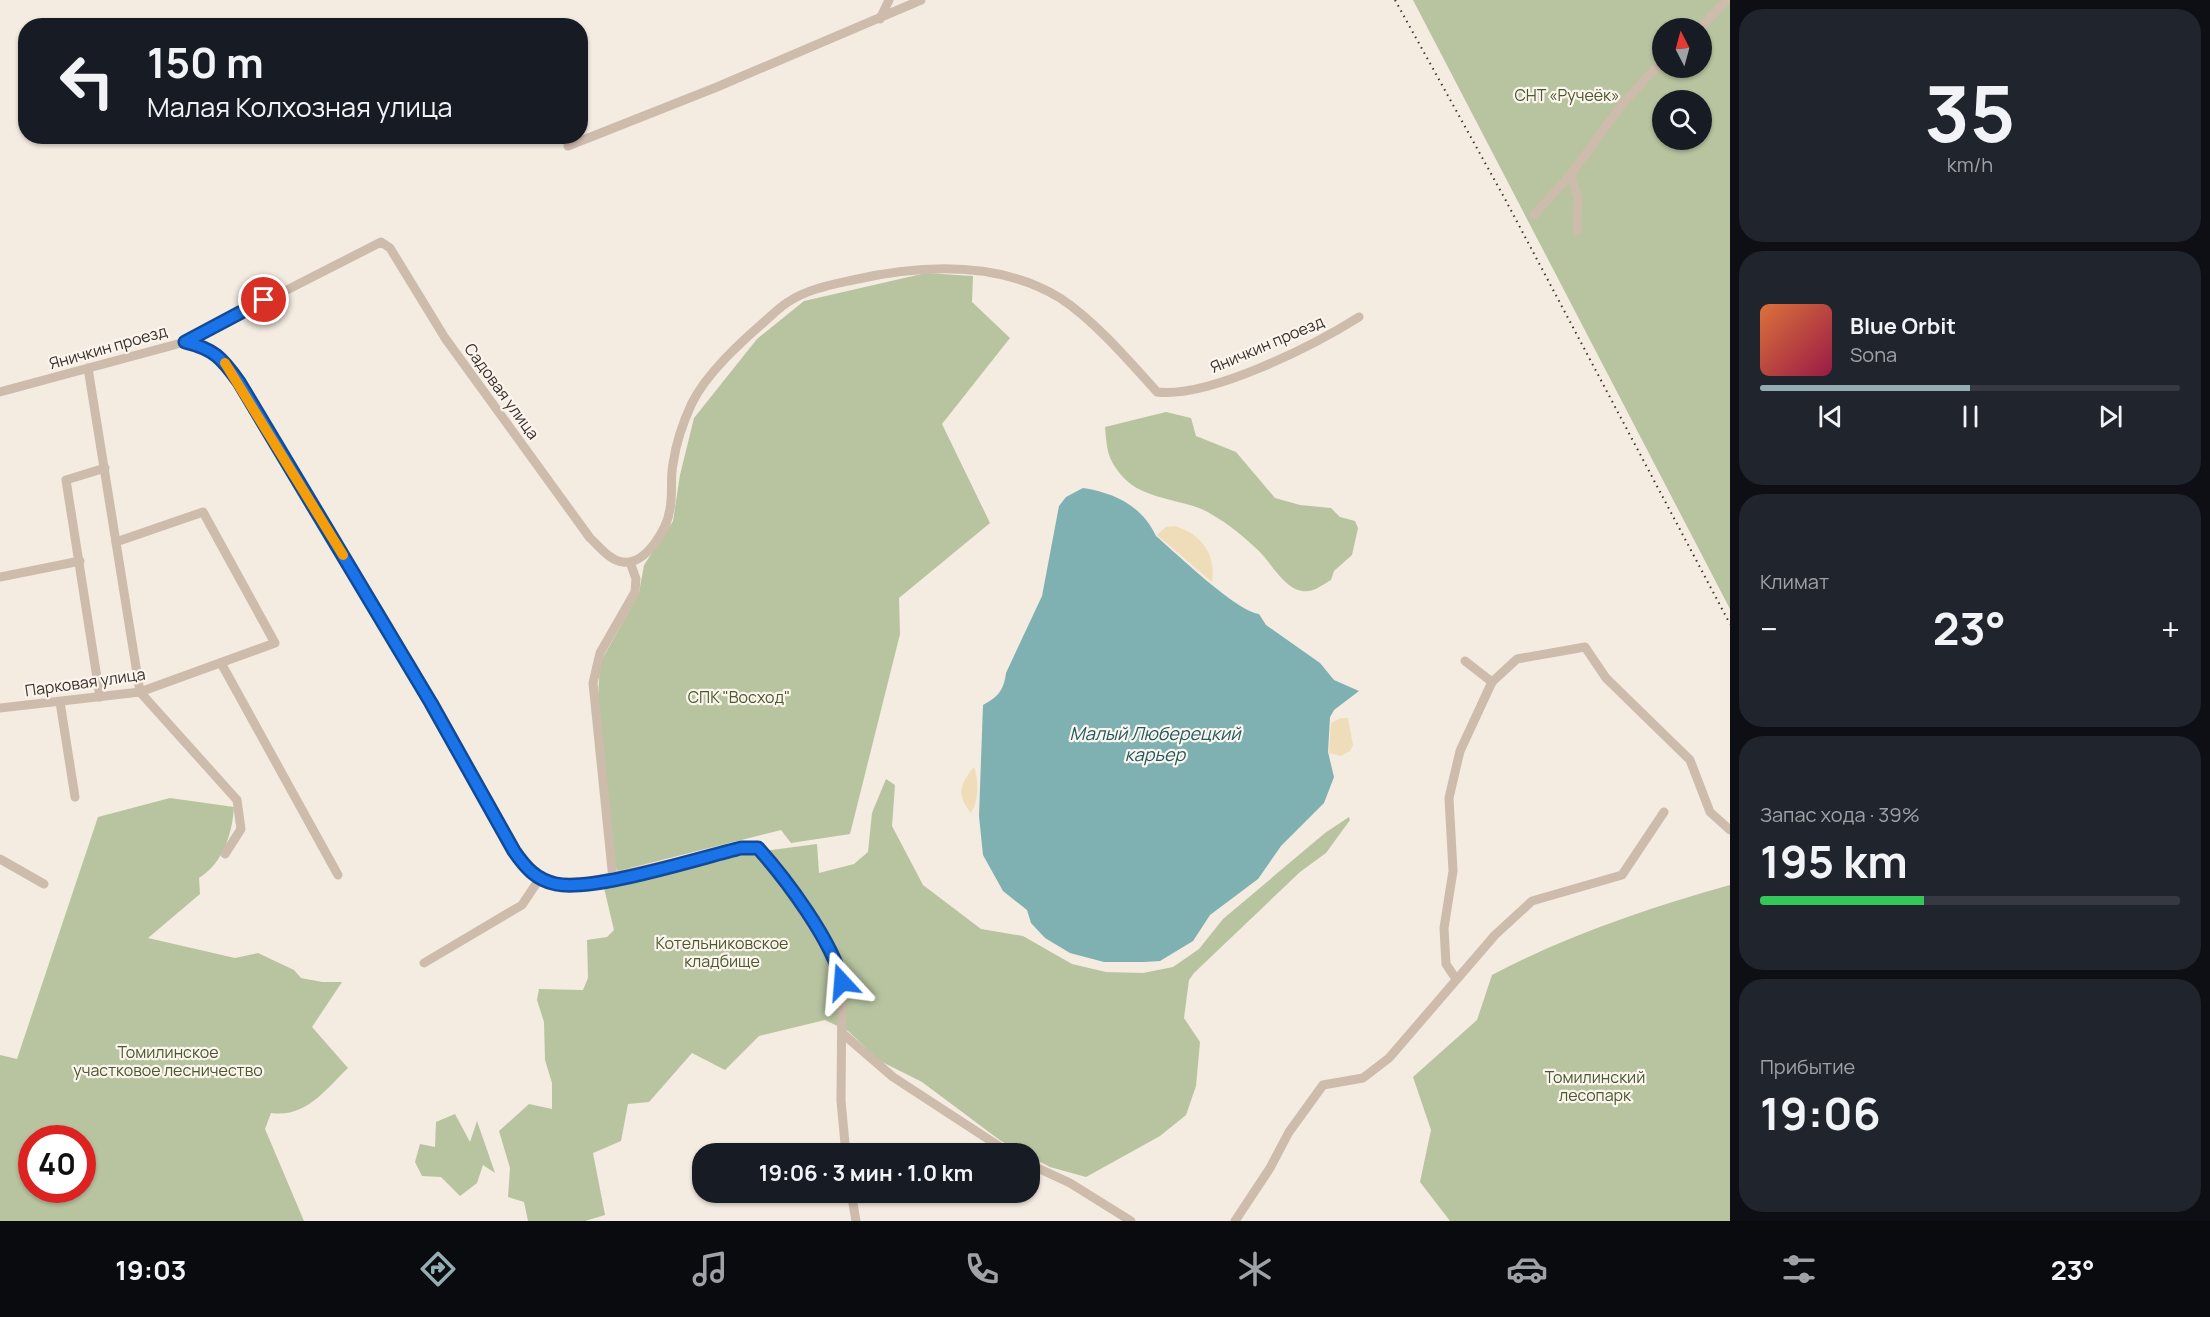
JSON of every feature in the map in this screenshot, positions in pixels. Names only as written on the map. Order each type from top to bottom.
[{"type":"street","points":[[880,19],[888,0]]},
{"type":"street","points":[[1710,18],[1727,0]]},
{"type":"street","points":[[588,138],[880,19],[917,1]]},
{"type":"street","points":[[1534,215],[1571,174],[1620,107],[1652,72]]},
{"type":"street","points":[[568,146],[573,144]]},
{"type":"street","points":[[1571,174],[1578,199],[1577,231]]},
{"type":"street","name":"Яничкин проезд","points":[[0,392],[185,342],[381,242]]},
{"type":"street","name":"Садовая улица","points":[[381,242],[390,248],[445,338],[590,538],[617,561],[630,562]]},
{"type":"street","name":"Яничкин проезд","points":[[630,562],[640,559],[666,525],[670,509],[672,465],[681,428],[693,401],[708,378],[780,309],[819,287],[892,271],[918,268],[972,270],[1026,281],[1059,298],[1089,320],[1157,392],[1172,394],[1203,387],[1249,371],[1317,340],[1359,317]]},
{"type":"street","points":[[185,342],[207,347],[224,360],[239,382],[431,703],[514,851],[527,869],[540,878],[556,884],[576,885],[613,879],[741,848],[758,848],[777,870],[839,968],[842,982],[841,1101],[845,1143]]},
{"type":"street","points":[[88,368],[140,692],[237,800],[241,829],[225,854]]},
{"type":"street","points":[[100,697],[66,480],[105,468]]},
{"type":"street","name":"Парковая улица","points":[[0,708],[140,692],[275,643],[203,512],[116,542]]},
{"type":"street","points":[[0,577],[80,561]]},
{"type":"street","points":[[613,879],[593,683],[600,653],[635,592],[636,579],[630,562]]},
{"type":"street","points":[[1456,979],[1446,964],[1444,928],[1453,871],[1449,798],[1460,752],[1492,682],[1517,659],[1585,647],[1606,678],[1690,760],[1710,812],[1730,830]]},
{"type":"street","points":[[1465,661],[1492,682]]},
{"type":"street","points":[[221,663],[338,875]]},
{"type":"street","points":[[60,702],[75,797]]},
{"type":"street","points":[[1235,1221],[1270,1168],[1289,1132],[1323,1085],[1363,1078],[1389,1058],[1494,935],[1532,901],[1622,875],[1664,812]]},
{"type":"street","points":[[0,859],[44,884]]},
{"type":"street","points":[[424,963],[516,909],[529,898],[540,878]]},
{"type":"street","points":[[842,1033],[893,1077],[994,1143]]},
{"type":"street","points":[[1040,1169],[1078,1188],[1131,1221]]},
{"type":"street","points":[[854,1203],[856,1221]]},
{"type":"green space","name":"СНТ «Ручеёк»","points":[[1413,0],[1730,0],[1730,609]]},
{"type":"green space","name":"СПК \"Восход\"","points":[[926,273],[973,276],[972,302],[1010,338],[942,424],[990,523],[899,598],[900,634],[850,834],[791,843],[781,830],[618,871],[614,865],[598,697],[600,663],[639,593],[644,565],[673,521],[680,475],[694,418],[757,339],[804,301]]},
{"type":"green space","points":[[1166,412],[1191,418],[1196,436],[1236,452],[1275,498],[1300,505],[1331,508],[1340,517],[1355,521],[1358,528],[1352,555],[1334,571],[1331,580],[1310,591],[1295,589],[1284,580],[1264,556],[1218,518],[1190,505],[1142,491],[1123,477],[1109,454],[1105,427]]},
{"type":"green space","name":"Котельниковское кладбище","points":[[886,779],[895,785],[892,826],[923,885],[981,929],[1023,936],[1072,964],[1106,972],[1143,973],[1173,967],[1199,949],[1223,919],[1325,833],[1349,817],[1350,820],[1326,853],[1300,872],[1189,980],[1184,1018],[1200,1042],[1196,1086],[1186,1115],[1160,1136],[1086,1177],[1050,1167],[1040,1162],[1040,1143],[1005,1143],[1001,1141],[922,1082],[880,1061],[848,1031],[825,1020],[759,1036],[725,1070],[692,1053],[649,1102],[628,1104],[621,1141],[593,1153],[605,1215],[585,1221],[528,1221],[524,1202],[508,1197],[510,1168],[499,1131],[529,1104],[552,1109],[552,1083],[545,1060],[544,1022],[537,1000],[539,989],[583,990],[588,978],[587,940],[607,937],[614,930],[604,888],[748,853],[817,844],[819,873],[854,864],[868,852],[872,813]]},
{"type":"green space","name":"Томилинское участковое лесничество","points":[[170,798],[234,807],[231,828],[220,856],[214,865],[199,878],[200,894],[148,938],[235,958],[258,953],[294,970],[301,978],[322,982],[342,982],[312,1027],[348,1068],[305,1107],[295,1111],[271,1113],[265,1129],[304,1221],[0,1221],[0,1055],[17,1059],[98,817]]},
{"type":"green space","name":"Томилинский лесопарк","points":[[1730,885],[1730,1221],[1450,1221],[1420,1182],[1431,1130],[1413,1077],[1477,1020],[1492,975],[1579,935],[1669,903]]},
{"type":"green space","points":[[455,1114],[470,1142],[477,1121],[495,1173],[483,1165],[477,1183],[460,1196],[441,1177],[422,1176],[415,1162],[420,1144],[435,1147],[436,1122]]},
{"type":"sand","points":[[1175,526],[1193,535],[1205,547],[1212,563],[1212,582],[1157,535],[1166,527]]},
{"type":"sand","points":[[1341,718],[1348,718],[1353,745],[1350,751],[1341,756],[1329,753],[1331,723]]},
{"type":"sand","points":[[974,767],[977,791],[976,802],[971,813],[963,801],[962,790],[963,784]]},
{"type":"water","name":"Малый Люберецкий карьер","points":[[1083,488],[1116,497],[1135,509],[1156,536],[1207,581],[1236,603],[1259,614],[1266,625],[1320,663],[1334,680],[1359,691],[1334,710],[1330,717],[1328,752],[1334,777],[1324,803],[1281,846],[1258,879],[1210,915],[1193,941],[1160,961],[1104,962],[1070,953],[1045,938],[1031,923],[1027,910],[1003,891],[983,855],[979,816],[983,705],[993,699],[1002,688],[1006,673],[1042,596],[1059,506],[1066,497]]},
{"type":"railway","points":[[1395,0],[1505,199],[1730,624]]},
{"type":"slow traffic","points":[[225,363],[239,382],[343,555]]},
{"type":"route","points":[[264,300],[185,342],[207,347],[224,360],[239,382],[431,703],[514,851],[527,869],[546,881],[576,885],[613,879],[741,848],[758,848],[777,870],[833,955],[842,982]]}]
